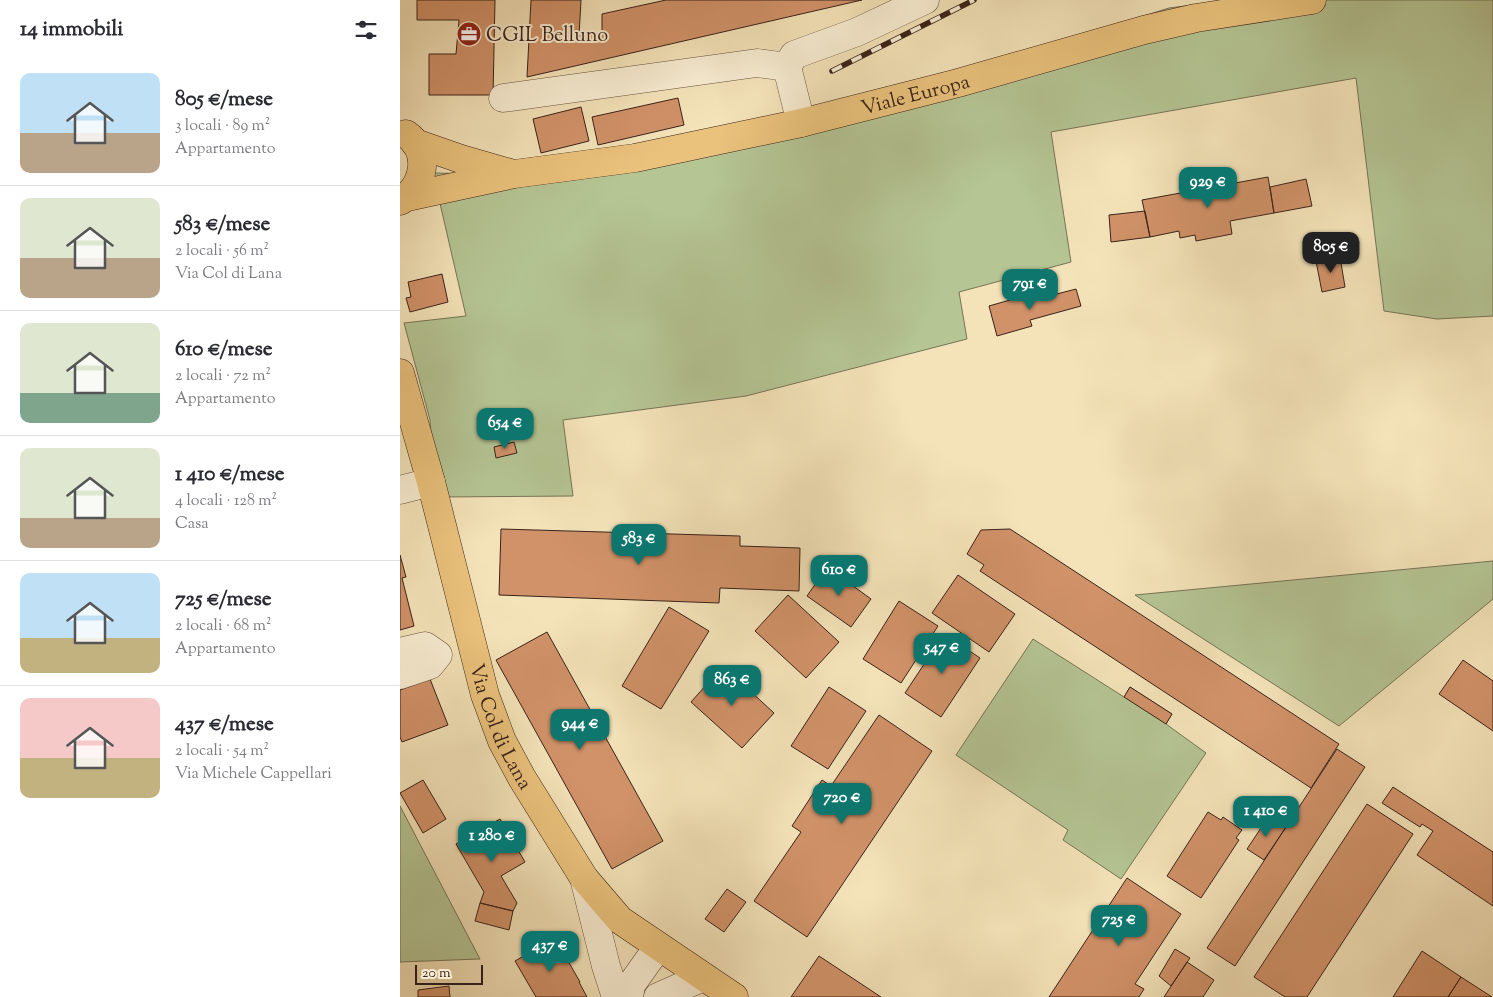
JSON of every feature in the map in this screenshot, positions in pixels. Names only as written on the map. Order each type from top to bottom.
[{"type":"main road","name":"Viale Europa","points":[[404,199],[514,174],[635,158],[801,123],[958,83],[1144,30],[1196,18],[1312,0]]},
{"type":"main road","name":"Viale Europa","points":[[404,133],[461,159],[514,174]]},
{"type":"main road","name":"Viale Europa","points":[[404,133],[421,156],[422,171],[417,186],[404,199]]},
{"type":"main road","name":"Via Col di Lana","points":[[400,373],[431,482],[472,649],[485,695],[502,740],[546,820],[584,878],[620,920],[734,997]]},
{"type":"street","points":[[801,123],[788,67],[790,60],[800,52],[857,32],[925,0]]},
{"type":"street","points":[[503,98],[757,63],[788,67]]},
{"type":"street","points":[[400,490],[431,482]]},
{"type":"street","points":[[400,652],[425,646],[438,655]]},
{"type":"street","points":[[400,674],[430,665],[438,655],[472,649]]},
{"type":"street","points":[[584,878],[606,966],[616,997]]},
{"type":"street","points":[[629,997],[631,985],[663,950]]},
{"type":"street","points":[[647,997],[663,950]]},
{"type":"street","points":[[658,997],[703,977]]},
{"type":"green space","points":[[1230,0],[1493,0],[1493,316],[1437,319],[1384,311],[1356,78],[1051,132],[1071,262],[959,292],[967,339],[746,396],[563,420],[573,496],[441,497],[432,452],[430,420],[404,323],[466,316],[433,173],[604,176],[1019,55],[1169,8]]},
{"type":"green space","points":[[1493,561],[1493,599],[1339,726],[1135,595]]},
{"type":"green space","points":[[1033,639],[1124,697],[1130,687],[1172,714],[1166,724],[1206,753],[1121,879],[1063,840],[1068,830],[956,755]]},
{"type":"green space","points":[[400,806],[480,959],[400,962]]},
{"type":"building","points":[[417,0],[495,0],[493,95],[429,95],[429,54],[456,54],[459,20],[417,20]]},
{"type":"building","points":[[531,0],[581,0],[579,36],[602,33],[602,14],[666,0],[862,0],[527,77]]},
{"type":"building","points":[[678,98],[684,125],[598,145],[592,117]]},
{"type":"building","points":[[581,107],[589,141],[541,153],[533,119]]},
{"type":"building","points":[[1268,177],[1274,213],[1230,221],[1232,234],[1196,241],[1195,235],[1180,238],[1179,231],[1150,237],[1142,200]]},
{"type":"building","points":[[1306,179],[1312,206],[1274,213],[1270,187]]},
{"type":"building","points":[[1145,211],[1150,237],[1111,242],[1109,215]]},
{"type":"building","points":[[1340,257],[1345,287],[1322,292],[1316,261]]},
{"type":"building","points":[[442,274],[448,302],[410,312],[406,298],[411,297],[408,282]]},
{"type":"building","points":[[1076,289],[1081,306],[1030,320],[1032,326],[997,336],[989,306],[1024,296],[1026,302]]},
{"type":"building","points":[[514,442],[517,453],[496,458],[494,447]]},
{"type":"building","points":[[501,529],[740,536],[740,546],[800,548],[799,591],[720,588],[719,603],[499,595]]},
{"type":"building","points":[[1010,529],[1339,744],[1311,788],[980,571],[984,565],[967,554],[981,530]]},
{"type":"building","points":[[400,555],[406,577],[402,578],[414,626],[400,630]]},
{"type":"building","points":[[827,567],[871,599],[851,627],[807,596]]},
{"type":"building","points":[[958,575],[1015,614],[989,652],[932,613]]},
{"type":"building","points":[[788,595],[839,642],[806,678],[755,631]]},
{"type":"building","points":[[899,601],[938,626],[901,683],[863,659]]},
{"type":"building","points":[[669,607],[709,631],[661,709],[622,686]]},
{"type":"building","points":[[547,632],[663,841],[612,869],[496,660]]},
{"type":"building","points":[[944,634],[980,658],[941,717],[905,693]]},
{"type":"building","points":[[1463,660],[1493,681],[1493,731],[1439,694]]},
{"type":"building","points":[[723,666],[774,713],[742,748],[691,702]]},
{"type":"building","points":[[430,679],[448,725],[402,742],[400,737],[400,690]]},
{"type":"building","points":[[829,687],[866,711],[828,769],[791,746]]},
{"type":"building","points":[[1130,687],[1172,714],[1166,724],[1124,697]]},
{"type":"building","points":[[879,715],[932,751],[807,937],[754,901],[801,832],[792,826],[822,780],[831,786]]},
{"type":"building","points":[[1337,749],[1365,767],[1235,966],[1207,948]]},
{"type":"building","points":[[423,780],[446,819],[423,833],[400,793]]},
{"type":"building","points":[[1393,787],[1493,852],[1493,906],[1417,855],[1433,831],[1422,824],[1420,827],[1382,803]]},
{"type":"building","points":[[1367,804],[1413,834],[1307,997],[1285,997],[1254,977]]},
{"type":"building","points":[[1208,812],[1221,820],[1223,817],[1242,830],[1236,838],[1239,840],[1201,898],[1167,876]]},
{"type":"building","points":[[1269,816],[1286,827],[1264,860],[1247,849]]},
{"type":"building","points":[[500,819],[525,862],[501,876],[517,903],[513,911],[480,903],[484,892],[456,844]]},
{"type":"building","points":[[1127,878],[1181,914],[1135,984],[1144,989],[1139,997],[1049,997]]},
{"type":"building","points":[[727,889],[746,902],[724,932],[705,919]]},
{"type":"building","points":[[480,903],[513,911],[509,930],[475,921]]},
{"type":"building","points":[[555,938],[587,997],[536,997],[515,961]]},
{"type":"building","points":[[1175,949],[1190,958],[1171,986],[1159,976]]},
{"type":"building","points":[[1422,951],[1461,977],[1448,997],[1393,997]]},
{"type":"building","points":[[819,956],[881,997],[791,997]]},
{"type":"building","points":[[1187,962],[1214,980],[1203,997],[1164,997]]},
{"type":"building","points":[[1461,977],[1492,997],[1448,997]]},
{"type":"building","points":[[449,986],[450,997],[418,997],[418,990]]},
{"type":"railway","points":[[832,71],[974,0]]},
{"type":"place","name":"CGIL Belluno","points":[[469,34]]}]
